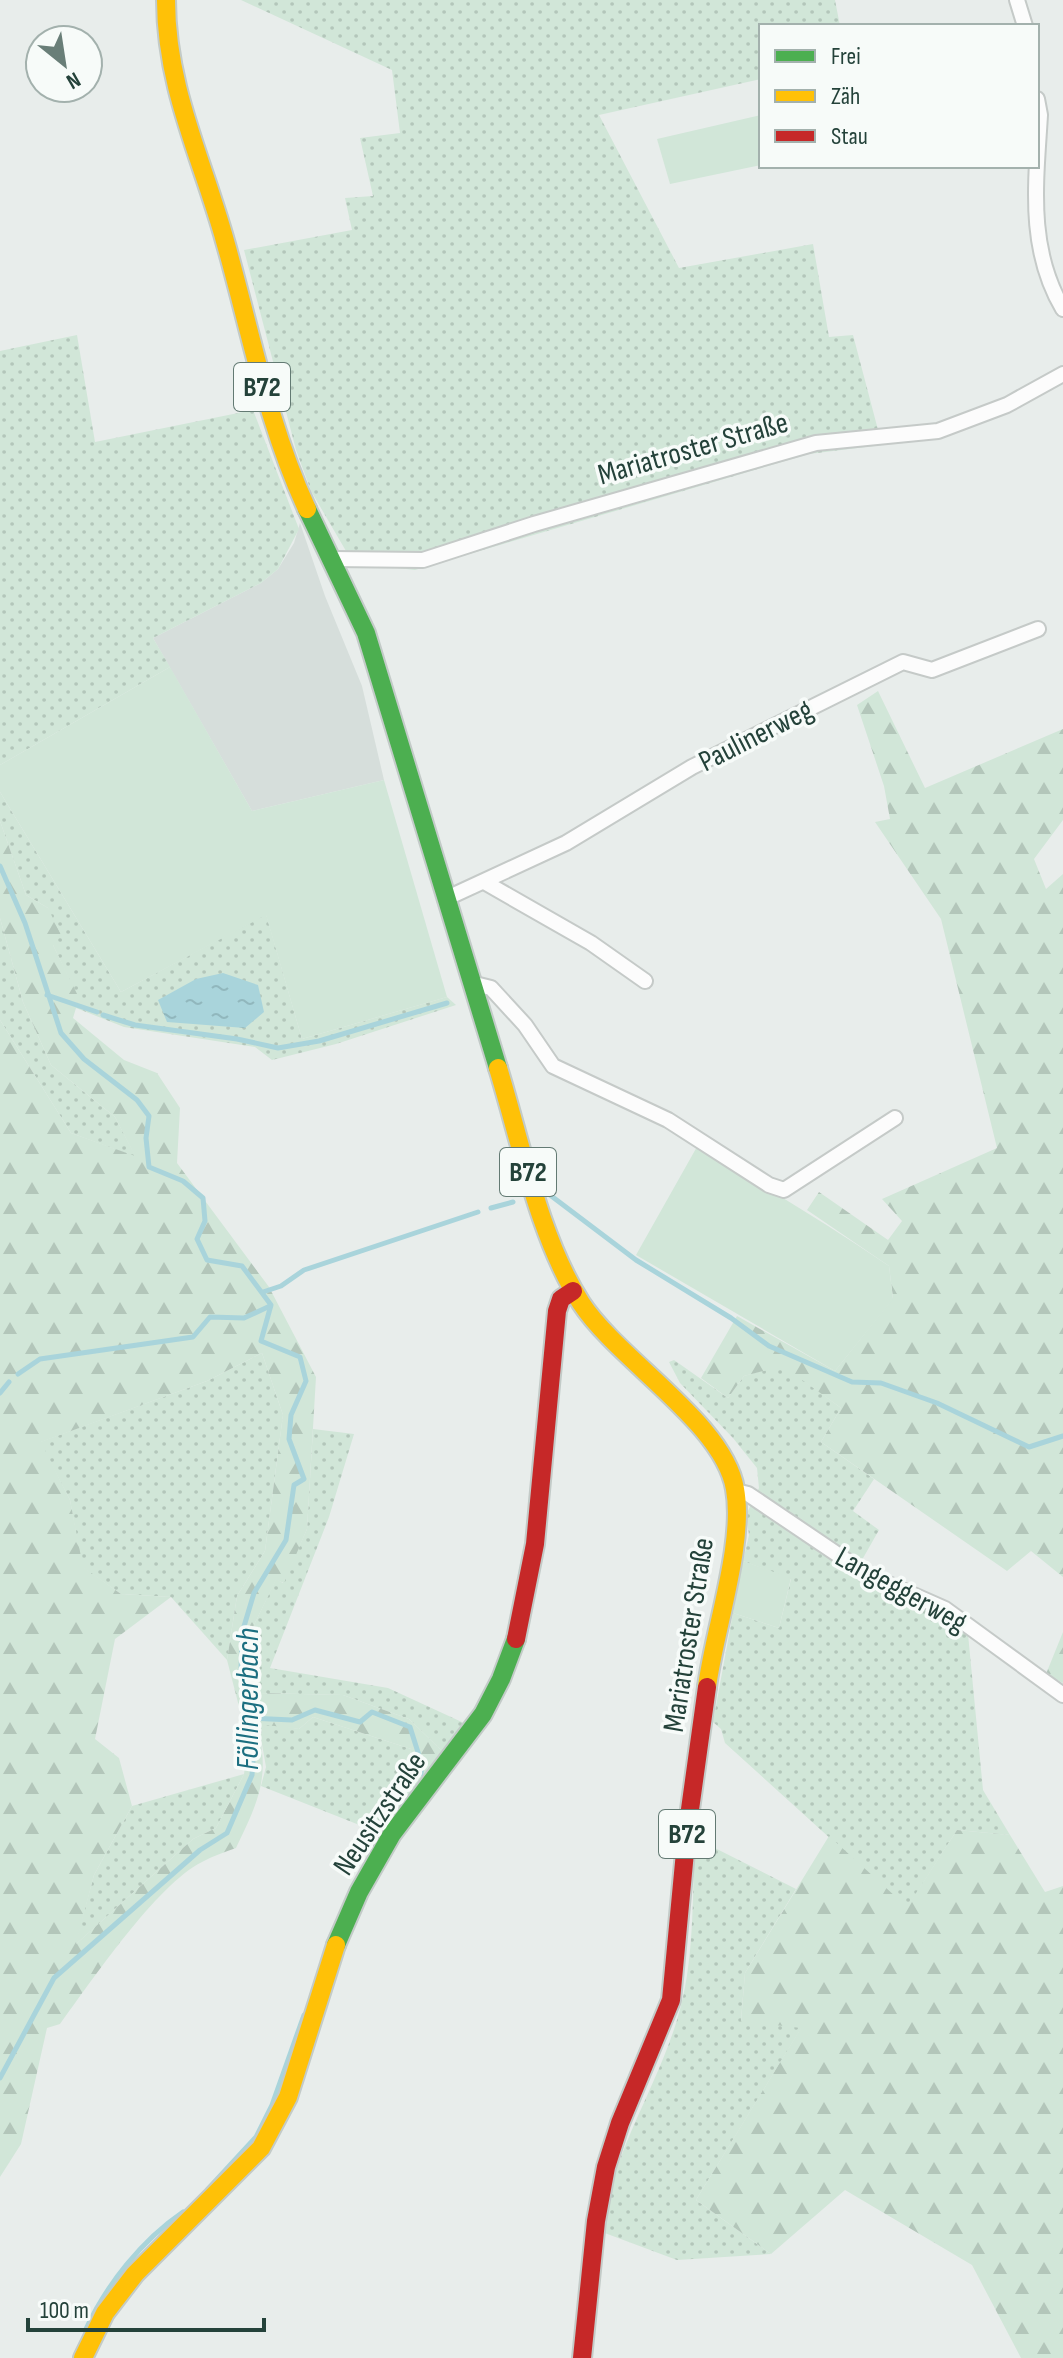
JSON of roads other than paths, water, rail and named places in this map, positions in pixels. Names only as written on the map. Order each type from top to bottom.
[{"type":"main road","name":"Mariatroster Straße","points":[[166,0],[166,45],[178,96],[225,240],[268,408],[289,470],[366,633],[554,1251],[573,1291],[615,1345],[712,1440],[730,1469],[736,1491],[734,1540],[708,1678],[687,1831],[671,2000],[664,2026],[613,2142],[601,2189],[582,2358]]},
{"type":"main road","name":"Neusitzstraße","points":[[83,2358],[97,2328],[137,2270],[262,2147],[285,2097],[344,1924],[367,1879],[409,1810],[480,1721],[500,1683],[521,1618],[537,1543],[557,1311],[561,1299],[573,1291]]},
{"type":"street","points":[[1017,0],[1024,24]]},
{"type":"street","points":[[1039,110],[1039,135]]},
{"type":"street","points":[[1037,168],[1035,215],[1042,265],[1063,309]]},
{"type":"street","name":"Mariatroster Straße","points":[[333,559],[423,560],[548,520],[816,443],[938,431],[1007,405],[1063,374]]},
{"type":"street","name":"Paulinerweg","points":[[445,899],[486,883],[566,843],[692,767],[903,662],[932,670],[1038,629]]},
{"type":"street","points":[[486,883],[591,943],[645,981]]},
{"type":"street","points":[[471,983],[491,988],[525,1025],[553,1066],[668,1120],[769,1185],[784,1190],[895,1118]]},
{"type":"street","name":"Langeggerweg","points":[[736,1491],[748,1494],[868,1575],[945,1609],[1063,1695]]},
{"type":"water","points":[[223,973],[258,985],[264,1012],[245,1028],[167,1022],[158,1000],[196,979]]},
{"type":"waterway","name":"Föllingerbach","points":[[0,866],[25,923],[61,1033],[84,1059],[137,1100],[149,1116],[146,1138],[149,1167],[183,1181],[203,1198],[205,1221],[197,1239],[207,1260],[242,1266],[271,1305],[261,1341],[300,1357],[306,1381],[291,1415],[289,1439],[304,1479],[294,1485],[286,1540],[254,1593],[242,1633],[241,1670],[254,1745],[252,1775],[227,1833],[200,1850],[54,1978],[0,2078]]},
{"type":"waterway","points":[[47,995],[97,1012]]},
{"type":"waterway","points":[[103,1015],[135,1025],[278,1048],[319,1041],[447,1003]]},
{"type":"waterway","points":[[550,1195],[636,1260],[731,1318],[769,1346],[852,1382],[881,1383],[937,1403],[1029,1447],[1063,1436]]},
{"type":"waterway","points":[[491,1208],[513,1202]]},
{"type":"waterway","points":[[263,1292],[281,1286],[304,1270],[478,1212]]},
{"type":"waterway","points":[[18,1374],[40,1359],[193,1337],[210,1317],[244,1318],[270,1306]]},
{"type":"waterway","points":[[0,1393],[9,1382]]},
{"type":"waterway","points":[[249,1718],[292,1720],[315,1710],[360,1722],[372,1712],[410,1727],[422,1765],[421,1774]]},
{"type":"waterway","points":[[208,2189],[256,2137],[272,2105],[304,2015]]},
{"type":"waterway","points":[[86,2329],[127,2264],[183,2212]]}]
